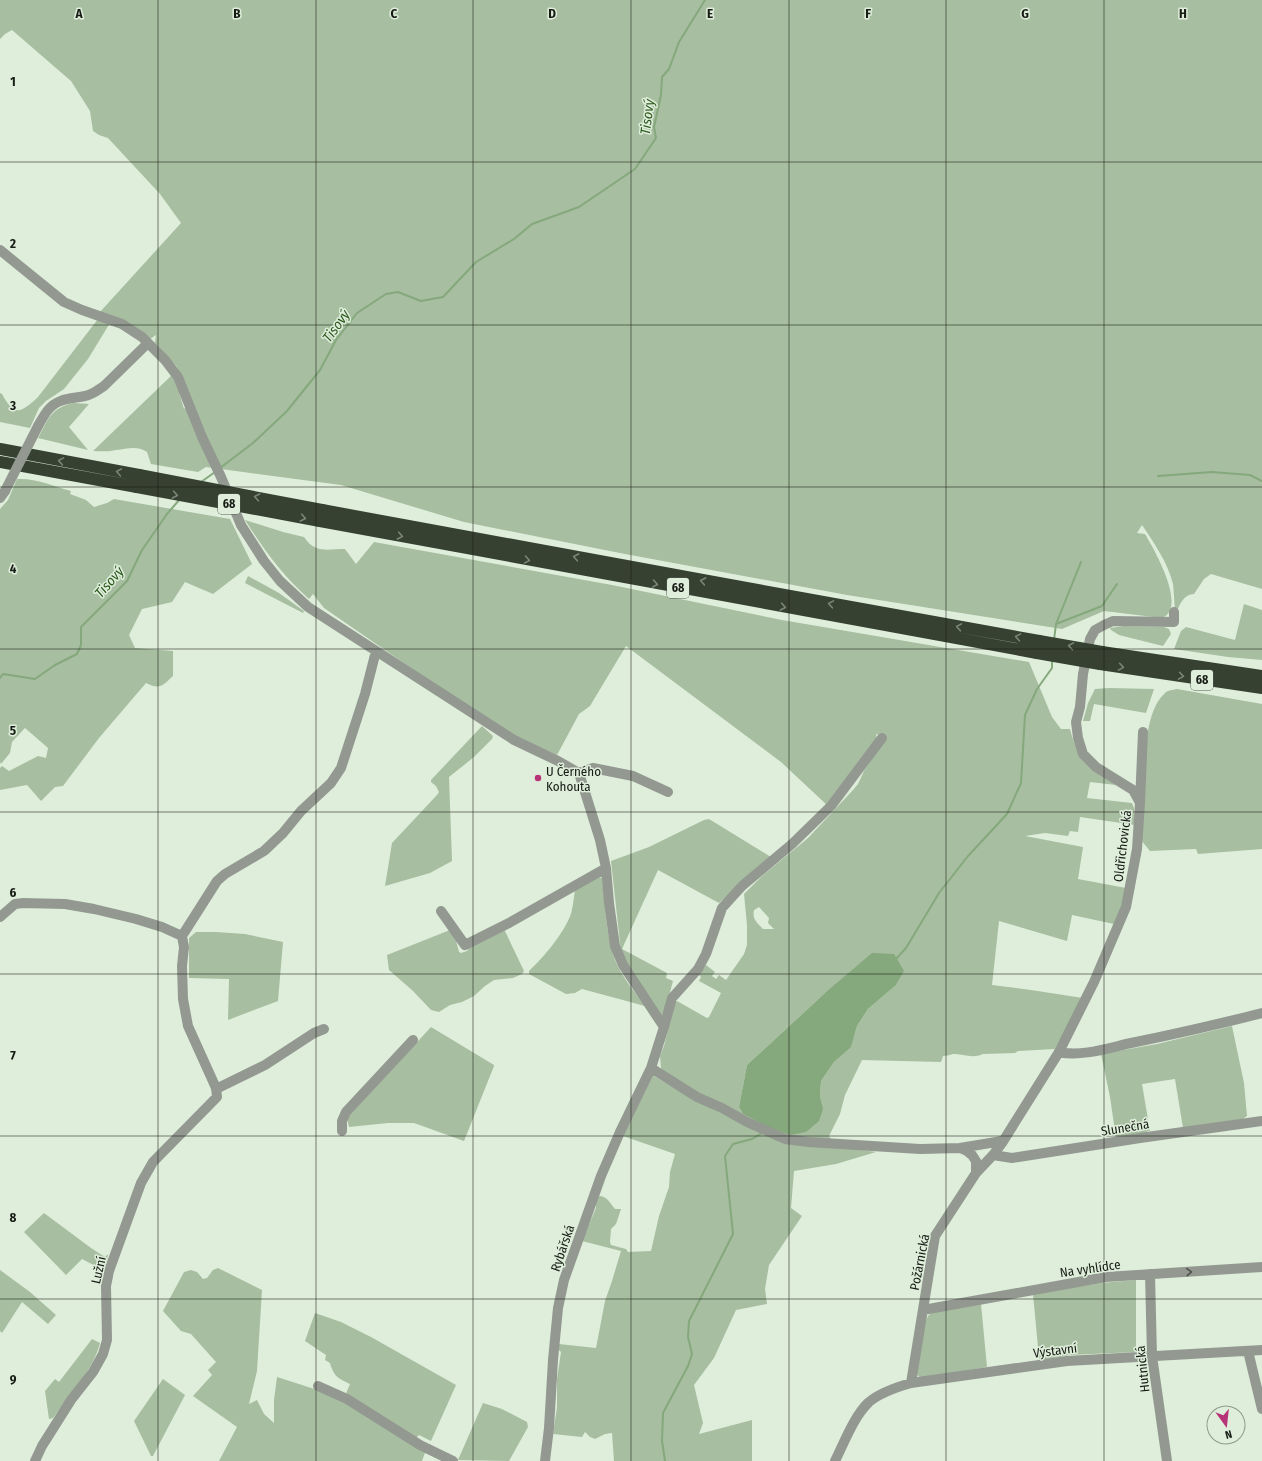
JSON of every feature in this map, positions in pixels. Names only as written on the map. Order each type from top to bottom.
[{"type":"highway","name":"68","points":[[0,449],[139,475],[321,516],[1037,653],[1101,658],[1262,676]]},
{"type":"highway","name":"68","points":[[0,462],[137,487],[321,516],[718,584],[1039,641],[1101,658],[1262,688]]},
{"type":"street","points":[[0,250],[64,302],[122,324],[148,343],[165,360],[178,377],[202,437],[241,525],[264,561],[280,582],[308,607],[514,740],[579,773],[600,840],[606,868],[615,946],[623,965],[664,1027]]},
{"type":"street","points":[[2,495],[47,411],[54,404],[63,399],[86,396],[96,392],[148,343]]},
{"type":"street","name":"Oldřichovická","points":[[1002,1141],[1059,1052],[1094,982],[1126,907],[1137,849],[1140,803],[1133,790],[1096,767],[1083,754],[1078,738],[1076,722],[1080,707],[1087,651],[1090,639],[1095,630],[1113,621],[1174,622],[1174,612]]},
{"type":"street","points":[[216,1093],[188,1026],[183,999],[182,966],[184,947],[182,936],[217,881],[225,874],[264,852],[283,833],[301,811],[331,782],[341,768],[365,694],[376,651]]},
{"type":"street","points":[[1140,803],[1143,732]]},
{"type":"street","name":"Rybářská","points":[[545,1461],[558,1308],[564,1280],[601,1176],[656,1056],[672,998],[698,969],[706,954],[722,908],[742,886],[792,844],[831,806],[882,738]]},
{"type":"street","points":[[579,773],[593,768],[634,776],[668,792]]},
{"type":"street","points":[[441,910],[465,945],[509,923],[606,868]]},
{"type":"street","points":[[0,917],[15,904],[65,904],[87,907],[136,919],[162,927],[182,936]]},
{"type":"street","points":[[1059,1052],[1070,1054],[1094,1051],[1262,1013]]},
{"type":"street","name":"Lužní","points":[[35,1461],[42,1446],[71,1400],[93,1372],[103,1354],[107,1340],[106,1286],[109,1271],[141,1183],[153,1162],[216,1093],[265,1065],[314,1033],[324,1029]]},
{"type":"street","points":[[342,1131],[342,1121],[346,1112],[413,1040]]},
{"type":"street","points":[[651,1068],[697,1097],[722,1108],[747,1122],[785,1138],[808,1142],[920,1149],[960,1148],[1002,1141]]},
{"type":"street","name":"Slunečná","points":[[993,1155],[1012,1158],[1262,1121]]},
{"type":"street","name":"Požárnická","points":[[911,1383],[935,1236],[976,1173],[993,1155],[1002,1141]]},
{"type":"street","points":[[960,1148],[972,1155],[976,1161],[976,1173]]},
{"type":"street","name":"Na vyhlídce","points":[[924,1310],[1106,1277],[1262,1267]]},
{"type":"street","name":"Hutnická","points":[[1150,1274],[1152,1356],[1167,1461]]},
{"type":"street","name":"Výstavní","points":[[835,1461],[858,1417],[870,1402],[890,1390],[911,1383],[1067,1361],[1262,1350]]},
{"type":"street","points":[[1248,1351],[1262,1409]]},
{"type":"street","points":[[318,1386],[347,1399],[420,1445],[453,1461]]},
{"type":"shaded area","points":[[0,0],[1262,0],[1262,589],[1211,574],[1204,579],[1194,594],[1191,594],[1185,598],[1177,611],[1175,610],[1173,584],[1168,568],[1142,525],[1137,533],[1145,534],[1167,578],[1172,603],[1169,612],[1162,618],[1104,611],[1062,629],[847,595],[625,554],[464,522],[341,485],[206,467],[198,472],[151,464],[147,452],[135,448],[111,451],[93,451],[172,375],[177,385],[184,409],[192,400],[177,367],[155,343],[156,335],[150,339],[100,312],[181,223],[160,194],[108,138],[93,131],[90,111],[71,81],[12,30],[0,39]]},
{"type":"shaded area","points":[[98,319],[110,323],[88,359],[64,389],[46,401],[39,408],[30,428],[0,422],[0,393],[14,409],[18,410],[27,407],[38,397]]},
{"type":"shaded area","points":[[74,403],[89,404],[69,427],[88,450],[38,438],[51,415],[55,411],[66,405]]},
{"type":"shaded area","points":[[17,479],[38,481],[71,491],[70,494],[86,500],[94,507],[114,499],[230,519],[252,564],[213,594],[185,582],[172,602],[142,609],[129,635],[135,648],[173,651],[173,676],[161,686],[146,683],[99,738],[63,786],[55,787],[41,801],[27,785],[0,790],[0,768],[2,766],[9,771],[38,756],[46,758],[48,748],[25,728],[12,742],[10,753],[1,764],[0,762],[0,509],[8,500]]},
{"type":"shaded area","points":[[245,520],[304,537],[308,542],[317,548],[327,550],[345,549],[356,564],[374,542],[612,585],[782,620],[1029,662],[1052,717],[1061,729],[1070,729],[1077,750],[1086,763],[1116,785],[1090,782],[1087,798],[1132,803],[1134,808],[1135,825],[1080,817],[1078,832],[1070,831],[1068,836],[1045,833],[1025,836],[1083,847],[1078,879],[1126,888],[1122,906],[1114,924],[1072,915],[1067,941],[999,921],[992,985],[1083,998],[1055,1049],[1018,1051],[1015,1053],[983,1054],[976,1056],[953,1054],[943,1056],[941,1062],[862,1060],[845,1095],[840,1114],[829,1136],[835,1146],[876,1152],[836,1164],[794,1171],[791,1208],[802,1216],[769,1265],[765,1289],[767,1304],[736,1310],[714,1358],[694,1385],[703,1423],[699,1434],[752,1420],[752,1461],[614,1461],[612,1433],[605,1434],[595,1439],[590,1437],[585,1432],[582,1437],[553,1434],[557,1407],[557,1379],[561,1352],[558,1349],[559,1344],[596,1348],[605,1301],[621,1251],[582,1241],[596,1208],[596,1202],[599,1196],[602,1196],[610,1202],[615,1209],[621,1209],[616,1224],[611,1229],[611,1245],[626,1249],[628,1252],[651,1251],[659,1216],[669,1187],[670,1172],[675,1154],[623,1136],[652,1075],[684,1094],[661,1068],[660,1056],[675,1002],[677,1001],[707,1018],[709,1017],[721,993],[699,981],[701,977],[699,975],[706,965],[715,972],[712,976],[716,979],[719,975],[726,980],[744,954],[747,945],[747,925],[744,894],[762,876],[808,838],[853,790],[886,737],[876,734],[877,740],[828,806],[781,762],[626,646],[590,706],[579,714],[557,755],[520,739],[443,690],[324,608],[313,594],[309,599],[282,572]],"holes":[[[759,907],[769,918],[768,923],[774,929],[763,929],[756,921],[754,910]],[[895,986],[868,1009],[857,1026],[851,1046],[834,1062],[821,1081],[820,1097],[768,1127],[743,1114],[739,1107],[747,1065],[825,993]]]},
{"type":"shaded area","points":[[248,576],[279,593],[304,611],[303,613],[245,583]]},
{"type":"shaded area","points":[[1244,604],[1262,610],[1262,660],[1228,657],[1174,649],[1181,631],[1186,627],[1235,640]]},
{"type":"shaded area","points":[[1124,626],[1164,627],[1169,629],[1171,634],[1163,646],[1119,635],[1110,628]]},
{"type":"shaded area","points":[[1095,689],[1154,689],[1146,713],[1094,704],[1090,721],[1083,721],[1088,703]]},
{"type":"shaded area","points":[[1177,689],[1262,704],[1262,849],[1198,854],[1196,849],[1150,851],[1141,840],[1147,736],[1150,723],[1158,701],[1166,692]]},
{"type":"shaded area","points":[[482,726],[493,736],[492,739],[474,757],[449,777],[452,861],[430,873],[385,886],[392,843],[439,792],[431,780]]},
{"type":"shaded area","points":[[709,819],[771,857],[719,903],[658,870],[622,949],[667,973],[666,978],[673,981],[664,1015],[661,1014],[624,959],[621,952],[611,861],[649,847],[704,820]]},
{"type":"shaded area","points":[[598,877],[602,878],[608,930],[615,960],[625,978],[645,1006],[582,989],[575,993],[566,994],[529,974],[529,971],[541,959],[564,929],[572,911],[575,889]]},
{"type":"shaded area","points":[[504,929],[524,971],[522,974],[513,978],[494,980],[474,996],[462,1002],[450,1005],[439,1012],[431,1010],[413,991],[389,970],[387,955],[450,930],[456,940],[459,952],[461,953]]},
{"type":"shaded area","points":[[196,932],[245,934],[283,942],[278,1001],[228,1020],[229,979],[189,978],[189,938]]},
{"type":"shaded area","points":[[872,953],[894,954],[904,971],[895,986],[868,1009],[857,1026],[851,1047],[834,1062],[821,1081],[820,1097],[823,1109],[819,1121],[806,1132],[790,1135],[768,1127],[743,1114],[739,1107],[747,1065],[825,993]]},
{"type":"shaded area","points":[[1232,1026],[1244,1083],[1247,1116],[1243,1119],[1183,1128],[1175,1079],[1142,1084],[1150,1131],[1147,1131],[1147,1133],[1116,1138],[1110,1097],[1101,1054],[1157,1044]]},
{"type":"shaded area","points":[[431,1027],[494,1065],[464,1141],[414,1123],[388,1123],[349,1127],[347,1118]]},
{"type":"shaded area","points":[[44,1213],[105,1257],[108,1254],[105,1271],[82,1259],[66,1275],[24,1232]]},
{"type":"shaded area","points":[[218,1268],[262,1290],[257,1371],[249,1404],[257,1400],[264,1414],[274,1423],[274,1400],[277,1377],[330,1394],[426,1450],[422,1461],[219,1461],[237,1427],[193,1396],[212,1375],[208,1370],[216,1362],[191,1334],[181,1331],[163,1311],[184,1272],[191,1270],[197,1272],[203,1279],[207,1278],[213,1270]]},
{"type":"shaded area","points":[[0,1270],[30,1292],[56,1315],[48,1324],[22,1302],[2,1333],[0,1331]]},
{"type":"shaded area","points":[[1136,1280],[1136,1352],[1070,1355],[1040,1360],[1033,1294],[1101,1283]]},
{"type":"shaded area","points":[[981,1304],[987,1367],[922,1378],[918,1376],[916,1373],[928,1316],[931,1313]]},
{"type":"shaded area","points":[[315,1313],[341,1322],[371,1337],[456,1385],[431,1441],[419,1435],[416,1438],[345,1396],[350,1384],[335,1374],[330,1363],[325,1360],[326,1355],[305,1341]]},
{"type":"shaded area","points":[[92,1339],[100,1343],[92,1363],[80,1382],[53,1418],[49,1419],[45,1391],[55,1379],[59,1382]]},
{"type":"shaded area","points":[[163,1379],[185,1395],[153,1456],[151,1456],[134,1421]]},
{"type":"shaded area","points":[[483,1403],[502,1409],[527,1422],[528,1427],[509,1461],[458,1460]]},
{"type":"waterway","name":"Tisový","points":[[220,468],[253,443],[287,411],[320,370],[336,340],[357,313],[386,294],[398,292],[421,301],[443,297],[476,262],[514,239],[532,224],[579,207],[635,169],[656,138],[654,127],[661,95],[662,77],[669,69],[679,42],[705,0]]},
{"type":"waterway","name":"Tisový","points":[[201,482],[215,472]]},
{"type":"waterway","points":[[1158,476],[1212,472],[1250,475],[1262,481]]},
{"type":"waterway","name":"Tisový","points":[[0,678],[3,674],[35,679],[55,665],[77,654],[81,645],[81,627],[127,581],[142,550],[167,514],[180,499]]},
{"type":"waterway","points":[[1056,624],[1081,562]]},
{"type":"waterway","points":[[1054,640],[1056,624],[1102,606],[1117,584]]},
{"type":"waterway","points":[[895,960],[906,948],[939,893],[968,856],[1007,814],[1021,783],[1025,715],[1037,689],[1052,668],[1052,660]]},
{"type":"waterway","points":[[665,1461],[662,1441],[663,1413],[688,1366],[692,1354],[688,1337],[689,1321],[733,1234],[725,1156],[733,1144],[752,1139],[762,1133]]},
{"type":"place","name":"U Černého Kohouta","points":[[538,778]]}]
